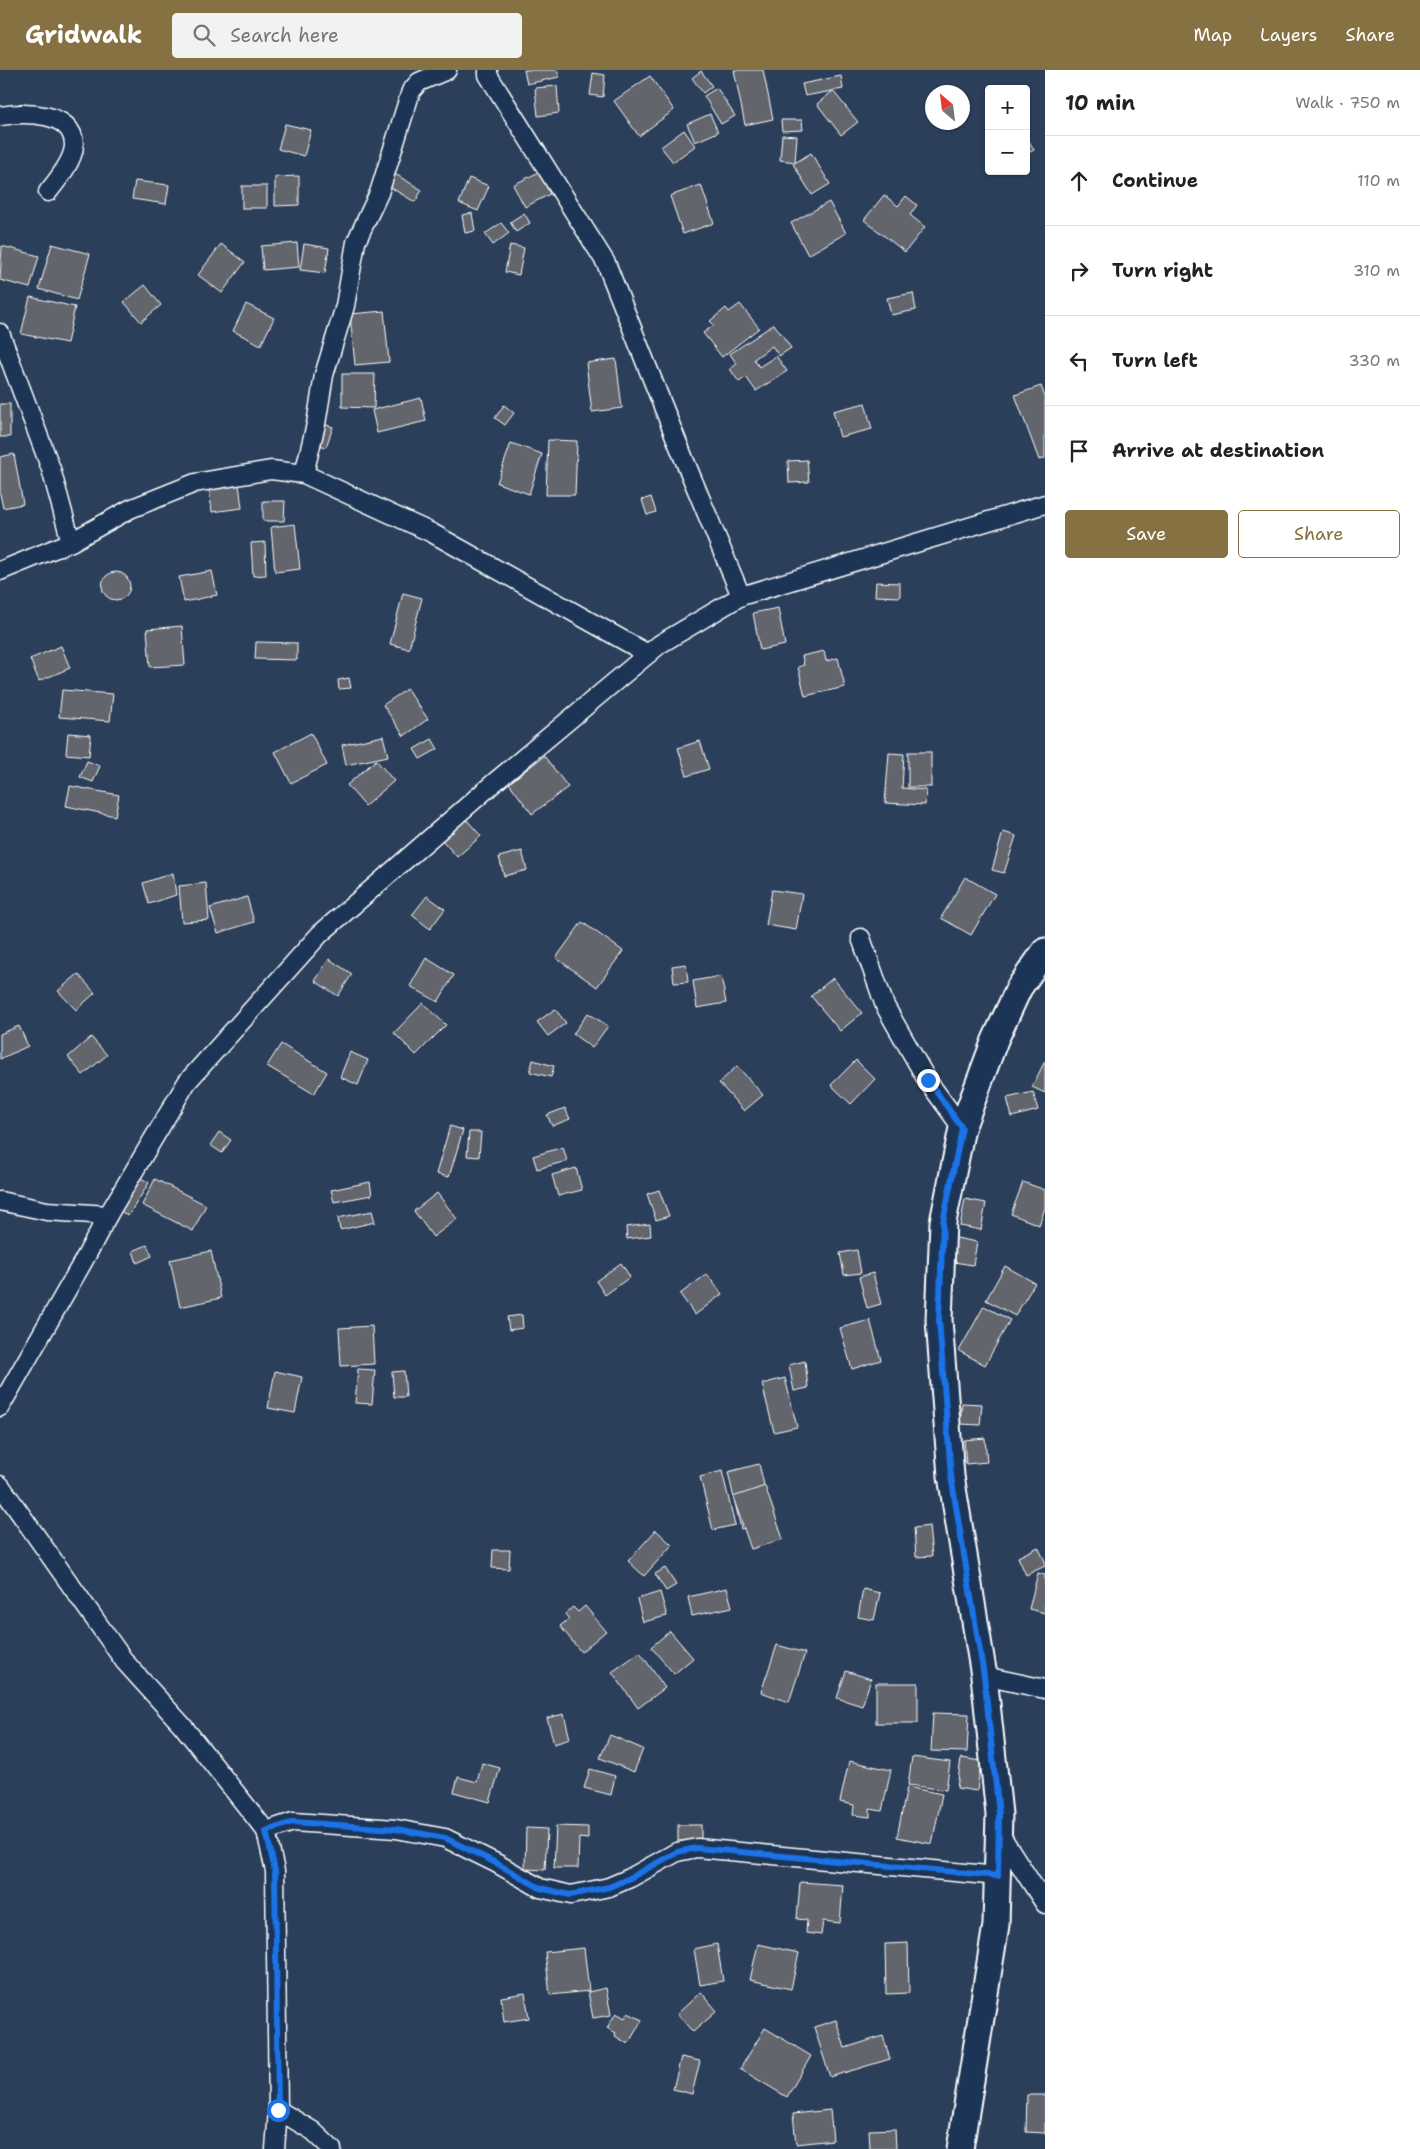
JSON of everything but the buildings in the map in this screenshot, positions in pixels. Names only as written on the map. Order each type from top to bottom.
[{"type":"street","points":[[304,474],[316,424],[324,375],[345,306],[356,242],[378,193],[411,91],[419,82],[447,70]]},
{"type":"street","points":[[488,70],[488,75],[606,262],[684,459],[741,596]]},
{"type":"street","points":[[0,116],[32,114],[60,120],[72,131],[75,146],[63,174],[48,192]]},
{"type":"street","points":[[0,333],[51,469],[71,542]]},
{"type":"street","points":[[0,571],[71,542],[130,510],[195,483],[271,470],[304,474],[432,534],[648,654]]},
{"type":"street","points":[[0,1407],[108,1215],[187,1082],[320,934],[496,781],[660,644],[741,596],[1045,504]]},
{"type":"street","points":[[861,938],[885,1006],[928,1080],[962,1128]]},
{"type":"street","points":[[960,2149],[996,1925],[999,1814],[984,1676],[951,1476],[939,1320],[943,1222],[962,1128],[995,1040],[1020,988],[1045,951]]},
{"type":"street","points":[[0,1201],[47,1211],[108,1215]]},
{"type":"street","points":[[0,1486],[125,1662],[182,1725],[266,1831],[275,1871],[278,2110],[275,2149]]},
{"type":"street","points":[[984,1676],[1045,1689]]},
{"type":"street","points":[[266,1831],[293,1822],[396,1829],[445,1838],[496,1863],[540,1888],[570,1895],[609,1887],[630,1878],[677,1852],[697,1848],[998,1876]]},
{"type":"street","points":[[998,1831],[1045,1904]]},
{"type":"street","points":[[278,2110],[313,2131],[332,2149]]},
{"type":"route","points":[[278,2110],[275,1871],[266,1831],[293,1822],[396,1829],[445,1838],[496,1863],[540,1888],[570,1895],[609,1887],[630,1878],[677,1852],[697,1848],[998,1876],[999,1814],[984,1676],[951,1476],[939,1320],[943,1222],[962,1128],[928,1080]]}]
